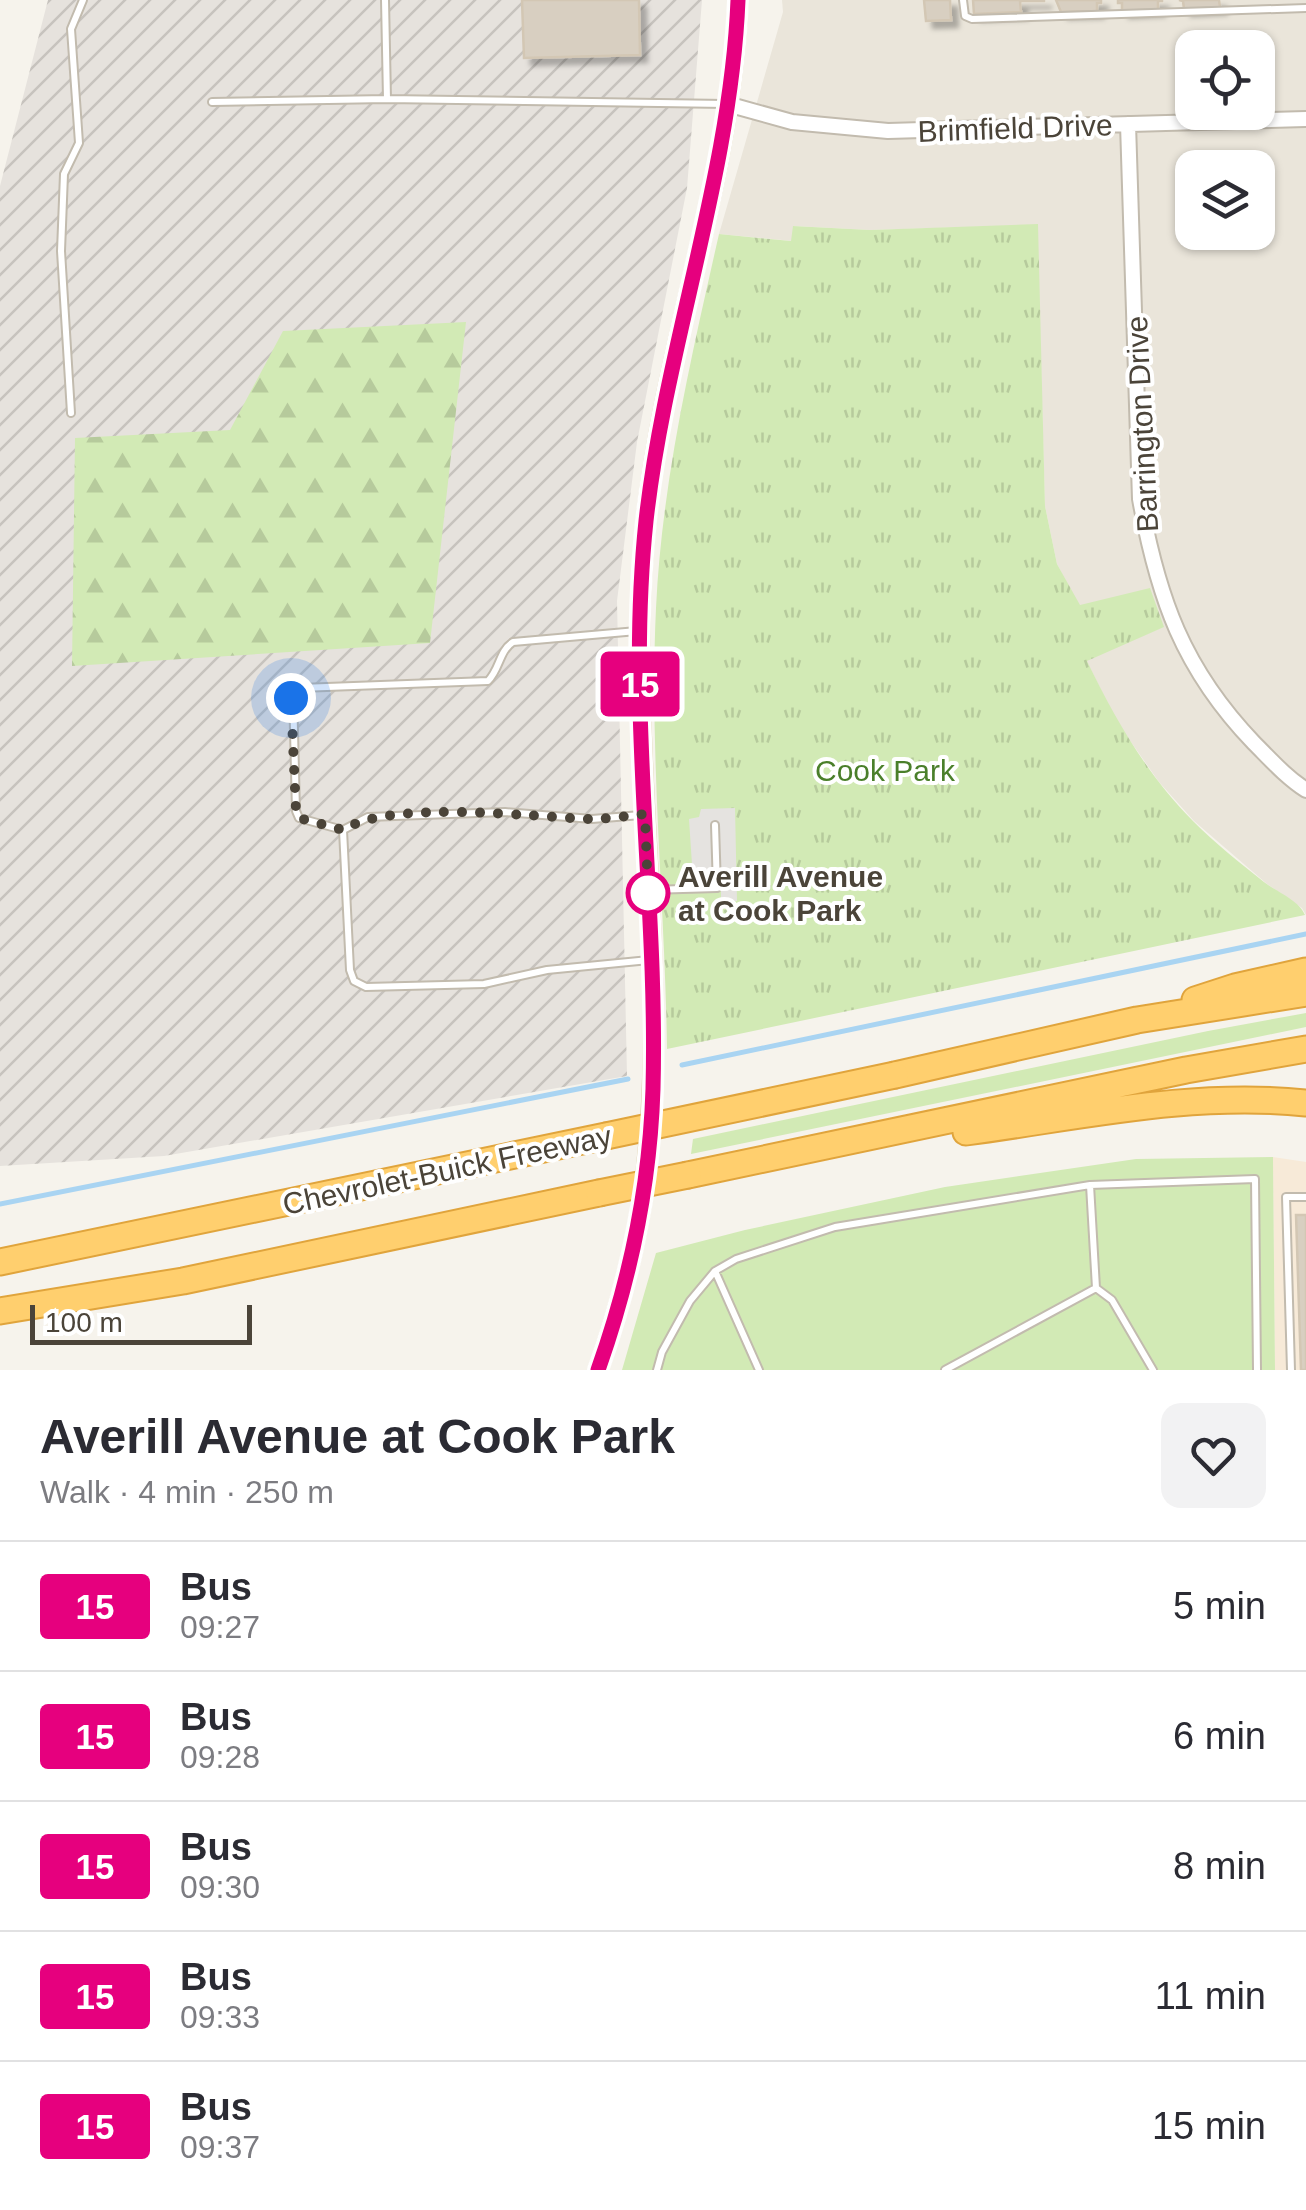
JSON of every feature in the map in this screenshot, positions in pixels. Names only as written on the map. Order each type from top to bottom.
[{"type":"highway","points":[[1137,1020],[1234,987],[1306,971]]},
{"type":"highway","name":"Chevrolet-Buick Freeway","points":[[0,1262],[895,1075],[1137,1020],[1306,993]]},
{"type":"highway","name":"Chevrolet-Buick Freeway","points":[[0,1311],[198,1278],[1186,1070],[1306,1049]]},
{"type":"highway","points":[[762,1160],[1158,1104],[1233,1100],[1306,1103]]},
{"type":"highway","points":[[0,1250],[104,1241]]},
{"type":"street","points":[[598,1370],[628,1268],[644,1188],[652,1090],[638,630],[646,518],[727,104],[738,0]]},
{"type":"street","name":"Brimfield Drive","points":[[727,104],[792,122],[888,131],[1306,119]]},
{"type":"street","name":"Barrington Drive","points":[[1128,124],[1140,499],[1150,552],[1164,604],[1191,662],[1227,715],[1288,778],[1306,790]]},
{"type":"lane","points":[[71,413],[61,251],[64,174],[79,143],[71,29],[83,0]]},
{"type":"lane","points":[[385,0],[387,98]]},
{"type":"lane","points":[[962,0],[965,16],[972,19],[1306,8]]},
{"type":"lane","points":[[212,102],[387,98],[727,104]]},
{"type":"lane","points":[[638,630],[513,642],[505,647],[488,681],[293,691],[296,811],[299,818],[343,830],[368,817],[505,812],[592,819],[645,814]]},
{"type":"lane","points":[[648,890],[717,888],[715,825]]},
{"type":"lane","points":[[343,830],[350,970],[354,981],[366,987],[484,984],[547,970],[651,960]]},
{"type":"lane","points":[[657,1370],[662,1352],[690,1301],[715,1271],[736,1258],[836,1227],[1090,1184],[1255,1179],[1257,1370]]},
{"type":"lane","points":[[1090,1184],[1096,1288],[1112,1300],[1153,1370]]},
{"type":"lane","points":[[1291,1370],[1286,1198],[1306,1197]]},
{"type":"lane","points":[[715,1271],[760,1370]]},
{"type":"lane","points":[[945,1370],[1096,1288]]},
{"type":"shaded area","points":[[48,0],[702,0],[687,188],[637,442],[617,601],[627,1076],[164,1156],[0,1166],[0,186]]},
{"type":"shaded area","points":[[782,0],[1306,0],[1306,915],[1194,821],[1159,782],[1119,725],[1086,660],[1163,627],[1079,605],[1057,564],[1045,506],[1037,225],[870,230],[794,226],[792,241],[719,234],[783,12]]},
{"type":"shaded area","points":[[735,808],[737,901],[721,900],[721,886],[703,886],[704,881],[693,880],[689,819],[699,817],[701,809]]},
{"type":"shaded area","points":[[1273,1157],[1306,1162],[1306,1370],[1275,1370]]},
{"type":"green space","name":"Cook Park","points":[[1038,224],[1045,506],[1057,564],[1080,605],[1150,588],[1164,627],[1087,661],[1133,746],[1176,803],[1219,845],[1293,901],[1305,915],[667,1049],[654,718],[656,608],[671,467],[719,234],[791,241],[793,226],[870,230]]},
{"type":"green space","points":[[466,322],[430,643],[72,666],[75,438],[230,430],[283,331]]},
{"type":"green space","points":[[1306,1013],[1306,1027],[691,1154],[693,1139]]},
{"type":"green space","points":[[1273,1157],[1275,1370],[622,1370],[656,1253],[945,1187],[1136,1159]]},
{"type":"building","points":[[522,0],[639,0],[640,55],[524,58]]},
{"type":"building","points":[[924,0],[950,0],[951,20],[926,21]]},
{"type":"building","points":[[973,0],[1044,1],[1020,1],[1021,12],[974,14]]},
{"type":"building","points":[[1056,0],[1101,3],[1097,3],[1097,11],[1061,12]]},
{"type":"building","points":[[1118,0],[1162,1],[1158,1],[1158,9],[1122,11]]},
{"type":"building","points":[[1179,0],[1219,0],[1220,7],[1184,9],[1183,1]]},
{"type":"building","points":[[1296,1215],[1306,1215],[1306,1370],[1301,1370]]},
{"type":"waterway","points":[[682,1065],[1306,934]]},
{"type":"waterway","points":[[0,1204],[628,1079]]},
{"type":"bus line","name":"15","points":[[598,1370],[640,1215],[652,1090],[638,630],[646,518],[727,104],[738,0]]},
{"type":"place","name":"Averill Avenue at Cook Park","points":[[648,893]]},
{"type":"route","points":[[291,698],[299,818],[343,830],[368,817],[505,812],[592,819],[645,814],[648,893]]}]
